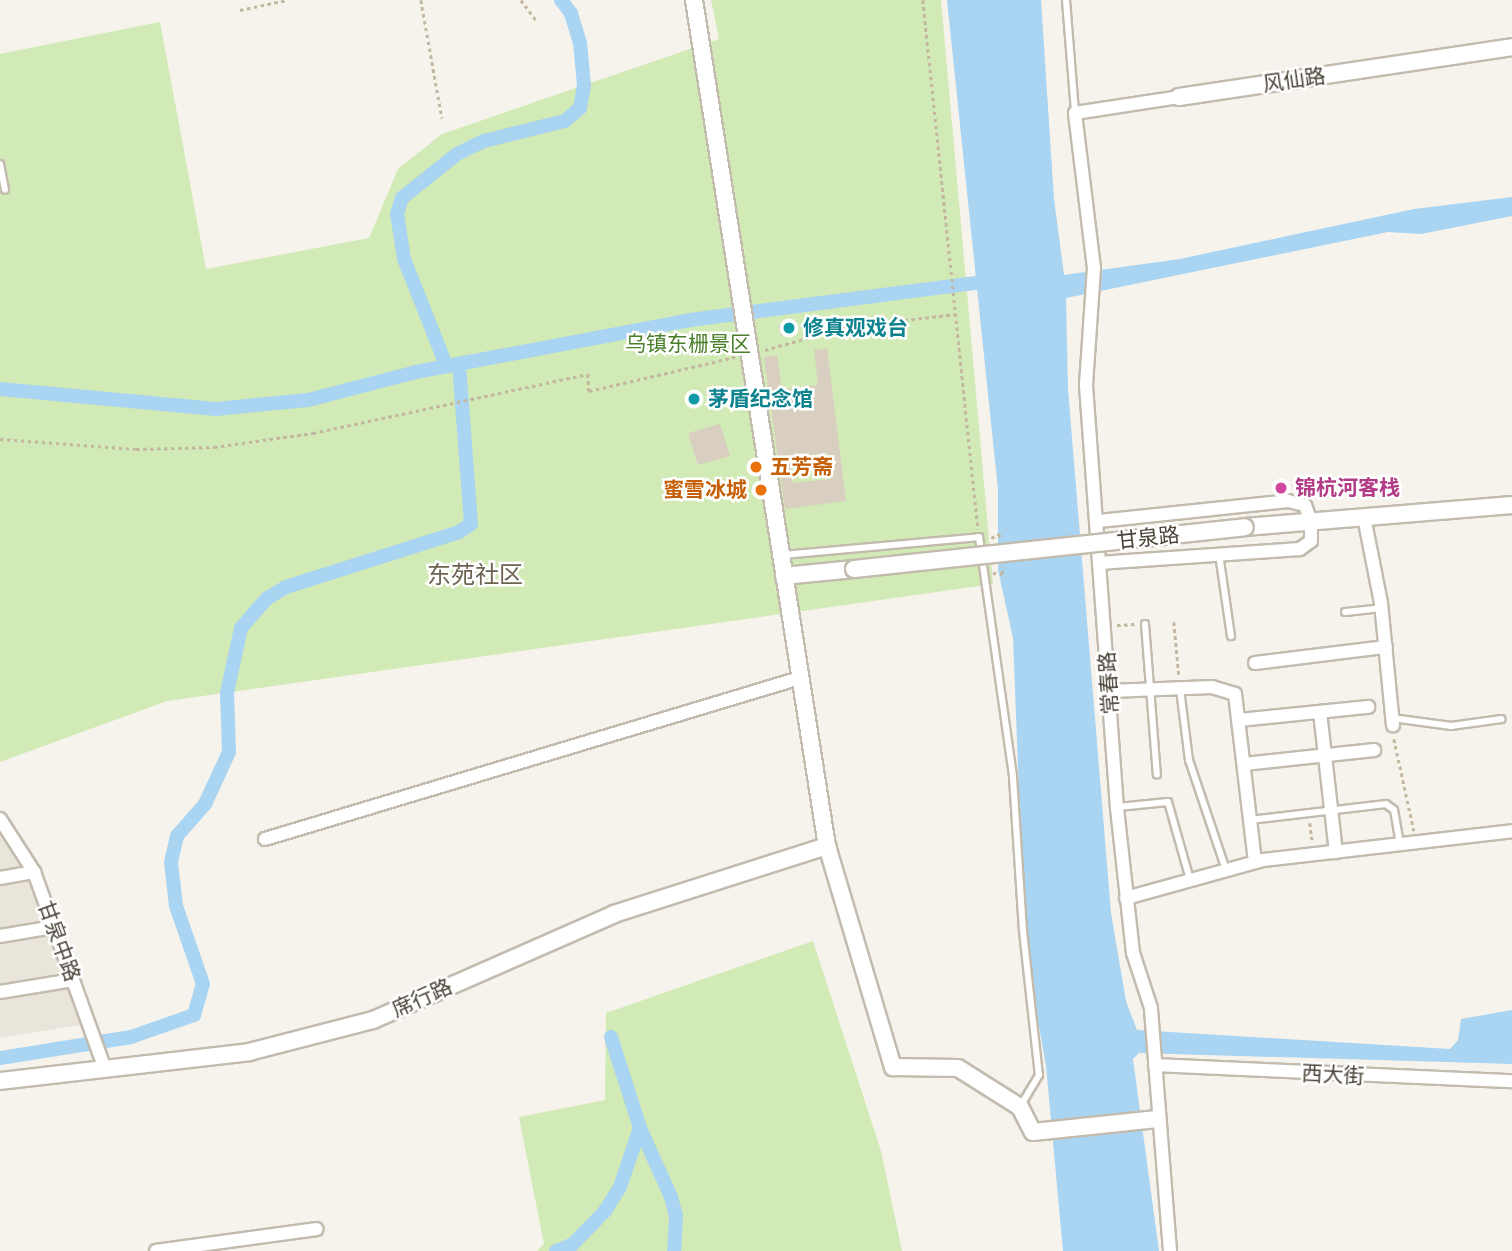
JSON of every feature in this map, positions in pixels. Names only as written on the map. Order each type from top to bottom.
[{"type":"street","points":[[694,0],[827,846],[893,1067],[958,1068],[1020,1107],[1033,1132],[1157,1119]]},
{"type":"street","name":"风仙路","points":[[1075,113],[1512,47]]},
{"type":"street","name":"常春路","points":[[1075,113],[1094,268],[1089,301],[1086,385],[1099,521],[1117,808],[1133,953],[1153,1023],[1157,1119],[1170,1251]]},
{"type":"street","points":[[1099,521],[1288,501],[1305,505],[1311,522],[1311,541],[1300,549],[1102,564]]},
{"type":"street","name":"甘泉路","points":[[784,576],[1245,527],[1512,505]]},
{"type":"street","points":[[1364,517],[1382,608],[1393,722]]},
{"type":"street","points":[[1255,663],[1386,647]]},
{"type":"street","points":[[265,839],[800,678]]},
{"type":"street","points":[[1110,691],[1228,689],[1235,694],[1255,862]]},
{"type":"street","points":[[1239,720],[1368,707]]},
{"type":"street","points":[[1320,712],[1336,852]]},
{"type":"street","points":[[1244,764],[1374,750]]},
{"type":"street","name":"甘泉中路","points":[[0,819],[34,872],[102,1062]]},
{"type":"street","points":[[1126,898],[1255,862],[1512,831]]},
{"type":"street","name":"席行路","points":[[0,1081],[102,1062],[250,1052],[373,1020],[614,914],[827,846]]},
{"type":"street","points":[[0,878],[34,872]]},
{"type":"street","points":[[0,936],[54,928]]},
{"type":"street","points":[[0,992],[72,980]]},
{"type":"street","name":"西大街","points":[[1155,1062],[1512,1080]]},
{"type":"street","points":[[156,1251],[316,1229]]},
{"type":"lane","points":[[1066,0],[1075,113]]},
{"type":"lane","points":[[0,164],[5,190]]},
{"type":"lane","points":[[781,555],[979,537],[1013,777],[1023,931],[1039,1075],[1020,1107]]},
{"type":"lane","points":[[1219,554],[1231,636]]},
{"type":"lane","points":[[1346,612],[1382,608]]},
{"type":"lane","points":[[1145,624],[1157,775]]},
{"type":"lane","points":[[1180,689],[1189,760],[1226,870]]},
{"type":"lane","points":[[1393,722],[1451,726],[1502,719]]},
{"type":"lane","points":[[1117,808],[1168,802],[1190,880]]},
{"type":"lane","points":[[1250,820],[1386,804],[1394,810],[1400,844]]},
{"type":"path","points":[[240,10],[287,0]]},
{"type":"path","points":[[421,0],[442,118]]},
{"type":"path","points":[[522,0],[536,20]]},
{"type":"path","points":[[923,0],[979,537]]},
{"type":"path","points":[[0,439],[136,449],[214,447],[313,433],[588,374],[589,391],[750,354],[842,328],[955,314]]},
{"type":"path","points":[[1174,622],[1180,689]]},
{"type":"path","points":[[1106,625],[1145,624]]},
{"type":"path","points":[[1393,722],[1397,764],[1417,842]]},
{"type":"path","points":[[1309,813],[1314,854]]},
{"type":"shaded area","points":[[0,837],[34,884],[81,1025],[0,1038]]},
{"type":"green space","name":"乌镇东栅景区","points":[[711,0],[941,0],[993,584],[167,701],[0,762],[0,54],[160,22],[206,269],[369,238],[398,169],[442,134],[719,39]]},
{"type":"green space","points":[[813,941],[881,1151],[902,1251],[537,1251],[544,1244],[519,1117],[605,1100],[606,1013]]},
{"type":"water","points":[[947,0],[1041,0],[1054,199],[1064,275],[1180,259],[1414,209],[1512,197],[1512,216],[1421,234],[1388,232],[1066,298],[1068,389],[1111,913],[1126,1001],[1137,1030],[1450,1049],[1458,1040],[1461,1019],[1512,1010],[1512,1064],[1139,1053],[1133,1059],[1159,1251],[1063,1251],[1046,1066],[1025,948],[1013,638],[998,570],[998,490]]},
{"type":"building","name":"修真观戏台","points":[[796,320],[799,331],[781,336],[778,325]]},
{"type":"building","points":[[827,348],[846,501],[785,509],[764,357],[777,355],[782,390],[818,385],[814,350]],"holes":[[[827,453],[830,479],[793,483],[790,458]]]},
{"type":"building","points":[[720,424],[730,456],[698,465],[688,433]]},
{"type":"waterway","points":[[446,365],[404,259],[397,214],[402,198],[457,154],[484,141],[565,121],[580,108],[584,85],[580,43],[571,13],[561,0]]},
{"type":"waterway","points":[[0,389],[216,409],[308,400],[416,372],[690,320],[991,281]]},
{"type":"waterway","points":[[0,1058],[131,1037],[194,1015],[203,984],[176,906],[171,862],[177,836],[205,804],[229,752],[227,693],[241,628],[266,599],[286,587],[459,532],[471,524],[459,363]]},
{"type":"waterway","points":[[611,1037],[640,1128],[671,1197],[676,1216],[674,1251]]},
{"type":"waterway","points":[[556,1251],[572,1245],[605,1211],[620,1187],[640,1128]]},
{"type":"place","name":"修真观戏台","points":[[789,328]]},
{"type":"place","name":"茅盾纪念馆","points":[[694,399]]},
{"type":"place","name":"五芳斋","points":[[756,467]]},
{"type":"place","name":"锦杭河客栈","points":[[1281,488]]},
{"type":"place","name":"蜜雪冰城","points":[[761,490]]},
{"type":"district","name":"东苑社区","points":[[475,576]]}]
